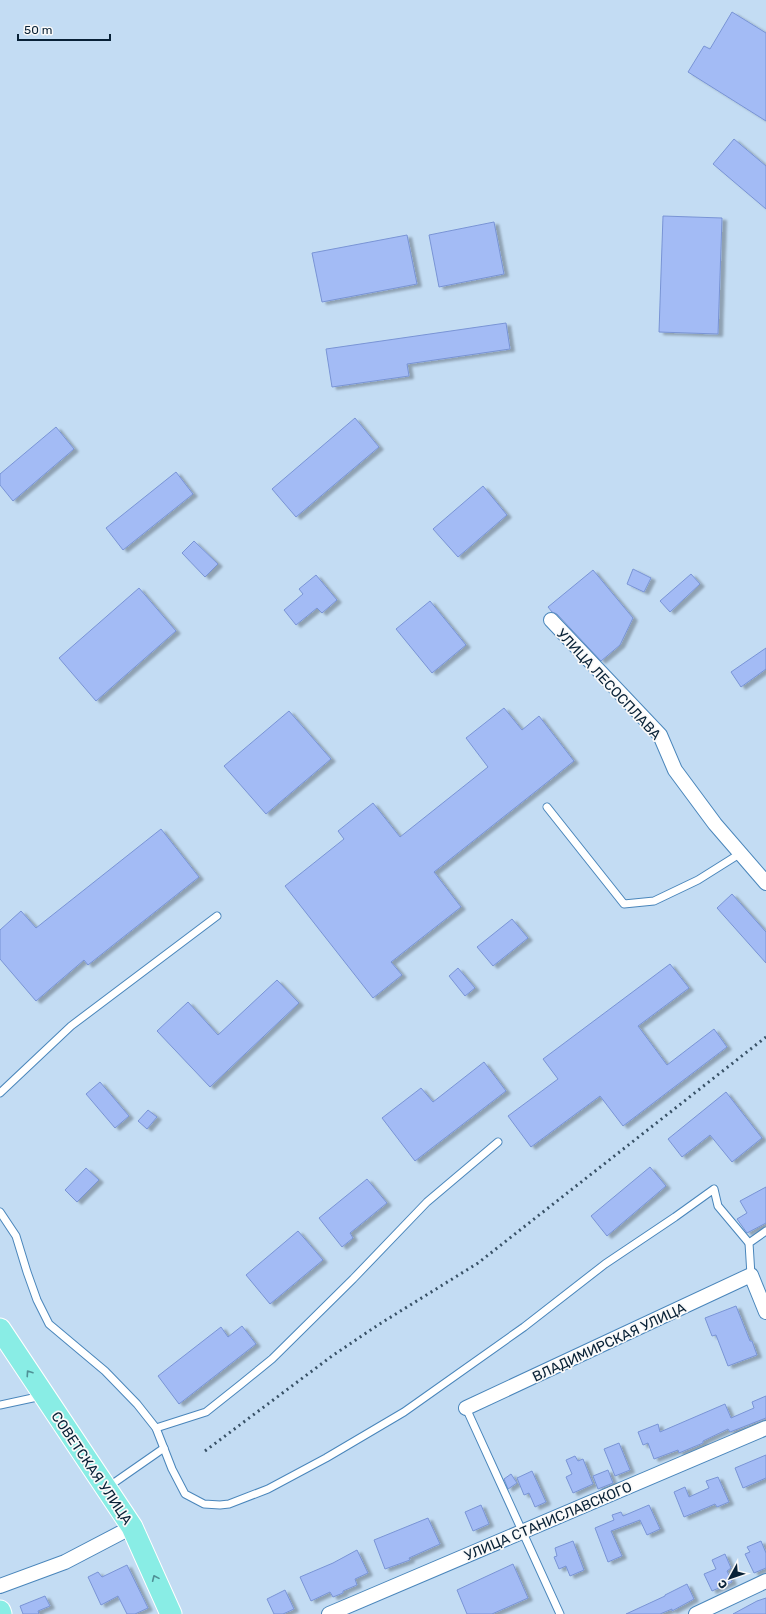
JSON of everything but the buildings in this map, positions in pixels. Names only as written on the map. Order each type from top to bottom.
[{"type":"main road","name":"СОВЕТСКАЯ УЛИЦА","points":[[0,1329],[132,1527],[171,1614]]},
{"type":"street","name":"УЛИЦА ЛЕСОСПЛАВА","points":[[551,620],[660,735],[675,770],[716,824],[766,883]]},
{"type":"street","points":[[751,1275],[766,1312]]},
{"type":"street","name":"ВЛАДИМИРСКАЯ УЛИЦА","points":[[466,1408],[751,1275]]},
{"type":"street","name":"УЛИЦА СТАНИСЛАВСКОГО","points":[[329,1614],[766,1428]]},
{"type":"street","points":[[0,1586],[64,1562],[132,1527]]},
{"type":"street","points":[[696,1614],[766,1581]]},
{"type":"lane","points":[[547,807],[624,904],[654,902],[698,880],[741,853]]},
{"type":"lane","points":[[0,1093],[72,1026],[217,916]]},
{"type":"lane","points":[[156,1428],[206,1412],[272,1359],[353,1279],[427,1202],[498,1142]]},
{"type":"lane","points":[[0,1212],[16,1236],[37,1300],[49,1324],[105,1371],[137,1404],[156,1428],[172,1469],[185,1494],[204,1504],[229,1504],[268,1489],[326,1458],[404,1412],[524,1327],[605,1264],[714,1189],[718,1206],[749,1243],[751,1275]]},
{"type":"lane","points":[[749,1243],[766,1231]]},
{"type":"lane","points":[[0,1405],[44,1395]]},
{"type":"lane","points":[[466,1408],[560,1614]]},
{"type":"lane","points":[[107,1489],[164,1448]]},
{"type":"railway","points":[[205,1451],[332,1356],[378,1325],[478,1263],[766,1037]]}]
